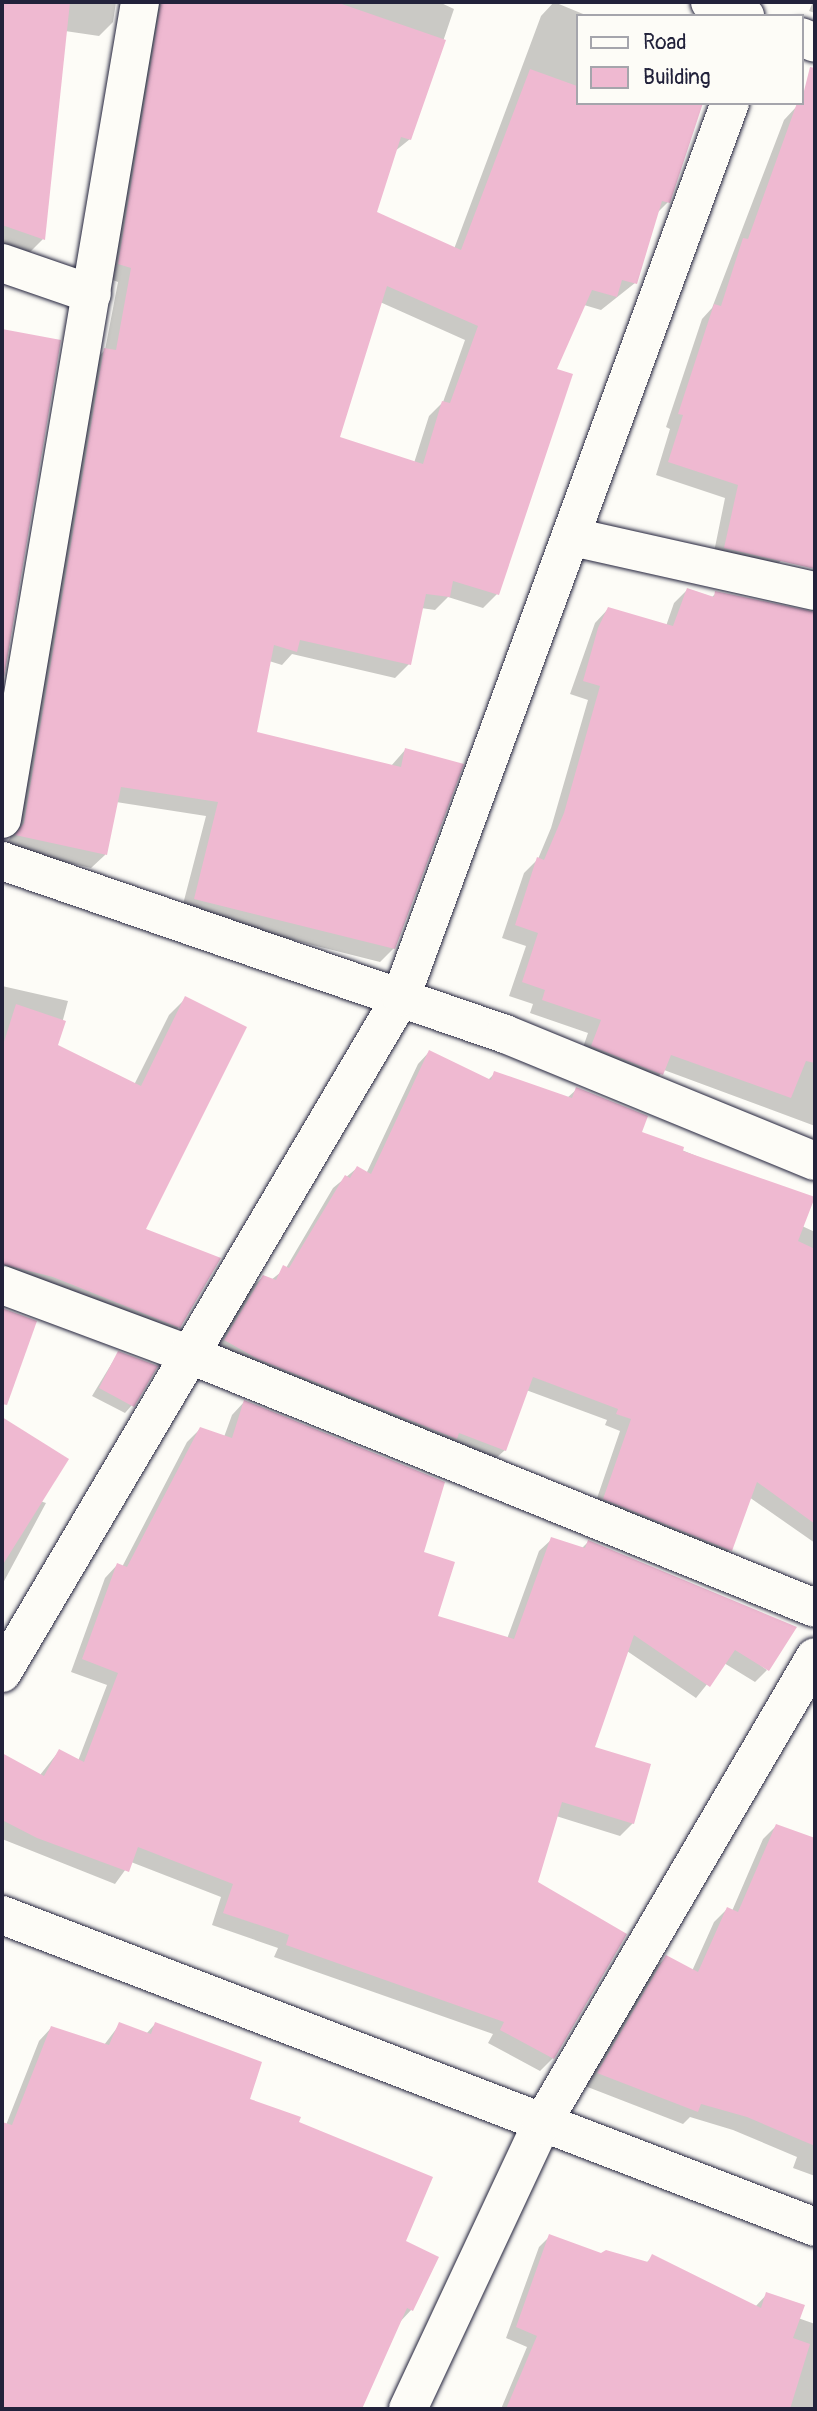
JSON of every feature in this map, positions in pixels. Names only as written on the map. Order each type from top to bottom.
[{"type":"street","points":[[2,819],[140,2]]},
{"type":"street","points":[[710,2],[740,14]]},
{"type":"street","points":[[2,1673],[401,997],[573,537],[729,105]]},
{"type":"street","points":[[2,263],[92,294]]},
{"type":"street","points":[[573,537],[815,591]]},
{"type":"street","points":[[2,861],[401,997],[562,1056],[815,1161]]},
{"type":"street","points":[[2,1285],[188,1354],[815,1608]]},
{"type":"street","points":[[408,2409],[541,2125],[815,1657]]},
{"type":"street","points":[[2,1915],[541,2125],[815,2227]]},
{"type":"building","points":[[2,2],[70,2],[45,240],[2,225]]},
{"type":"building","points":[[161,2],[336,2],[446,40],[411,140],[401,137],[377,212],[461,250],[530,69],[576,86],[576,105],[702,105],[670,203],[662,201],[637,284],[622,280],[617,297],[592,290],[557,369],[573,374],[499,595],[453,581],[450,597],[426,594],[411,665],[300,640],[297,652],[274,645],[257,732],[401,767],[405,748],[464,764],[395,949],[194,899],[218,802],[121,787],[107,855],[15,835],[24,823],[104,348],[116,350],[131,268],[118,264]],"holes":[[[387,286],[478,326],[450,403],[442,401],[423,464],[340,437]]]},
{"type":"building","points":[[810,67],[815,68],[815,569],[724,548],[738,485],[668,462],[683,415],[678,414],[714,304],[721,306],[743,238],[748,239],[796,105],[803,105]]},
{"type":"building","points":[[2,329],[61,340],[2,689]]},
{"type":"building","points":[[687,588],[714,597],[715,591],[815,612],[815,1063],[806,1061],[791,1098],[671,1055],[663,1075],[591,1046],[601,1020],[542,1000],[545,990],[522,982],[538,933],[515,925],[537,857],[544,860],[564,813],[600,686],[583,681],[598,628],[608,607],[673,626]]},
{"type":"building","points":[[185,996],[247,1027],[146,1229],[221,1258],[180,1328],[53,1277],[2,1264],[2,1048],[16,1004],[66,1021],[58,1045],[141,1086]]},
{"type":"building","points":[[429,1050],[491,1080],[494,1071],[572,1098],[576,1087],[648,1116],[642,1132],[684,1147],[683,1151],[815,1197],[798,1241],[815,1249],[815,1524],[757,1482],[732,1551],[603,1499],[631,1419],[616,1414],[618,1409],[533,1377],[506,1451],[459,1433],[457,1439],[258,1359],[224,1340],[263,1275],[276,1280],[283,1265],[289,1268],[345,1175],[350,1178],[357,1166],[371,1174]]},
{"type":"building","points":[[2,1308],[37,1321],[7,1405],[2,1404]]},
{"type":"building","points":[[118,1351],[158,1366],[134,1407],[99,1388]]},
{"type":"building","points":[[244,1400],[445,1482],[424,1552],[455,1562],[438,1616],[514,1639],[551,1537],[585,1548],[588,1540],[797,1627],[769,1671],[735,1650],[710,1687],[634,1635],[595,1747],[651,1764],[634,1824],[562,1802],[538,1882],[627,1934],[554,2059],[500,2030],[504,2022],[286,1945],[289,1935],[223,1913],[233,1884],[138,1847],[129,1872],[37,1838],[2,1820],[2,1753],[44,1776],[59,1749],[84,1762],[118,1673],[82,1659],[117,1563],[127,1567],[200,1427],[232,1438]]},
{"type":"building","points":[[2,1417],[69,1459],[2,1566]]},
{"type":"building","points":[[776,1824],[815,1838],[815,2146],[747,2117],[701,2104],[698,2112],[597,2073],[666,1955],[698,1972],[727,1907],[738,1912]]},
{"type":"building","points":[[119,2022],[151,2034],[155,2022],[262,2062],[250,2099],[301,2117],[299,2122],[433,2177],[406,2241],[439,2257],[413,2311],[407,2308],[362,2409],[2,2409],[2,2122],[12,2125],[51,2026],[109,2045]]},
{"type":"building","points":[[549,2234],[601,2253],[606,2250],[648,2262],[652,2254],[761,2308],[766,2292],[805,2305],[793,2338],[810,2344],[790,2409],[506,2409],[537,2336],[516,2327]]}]
